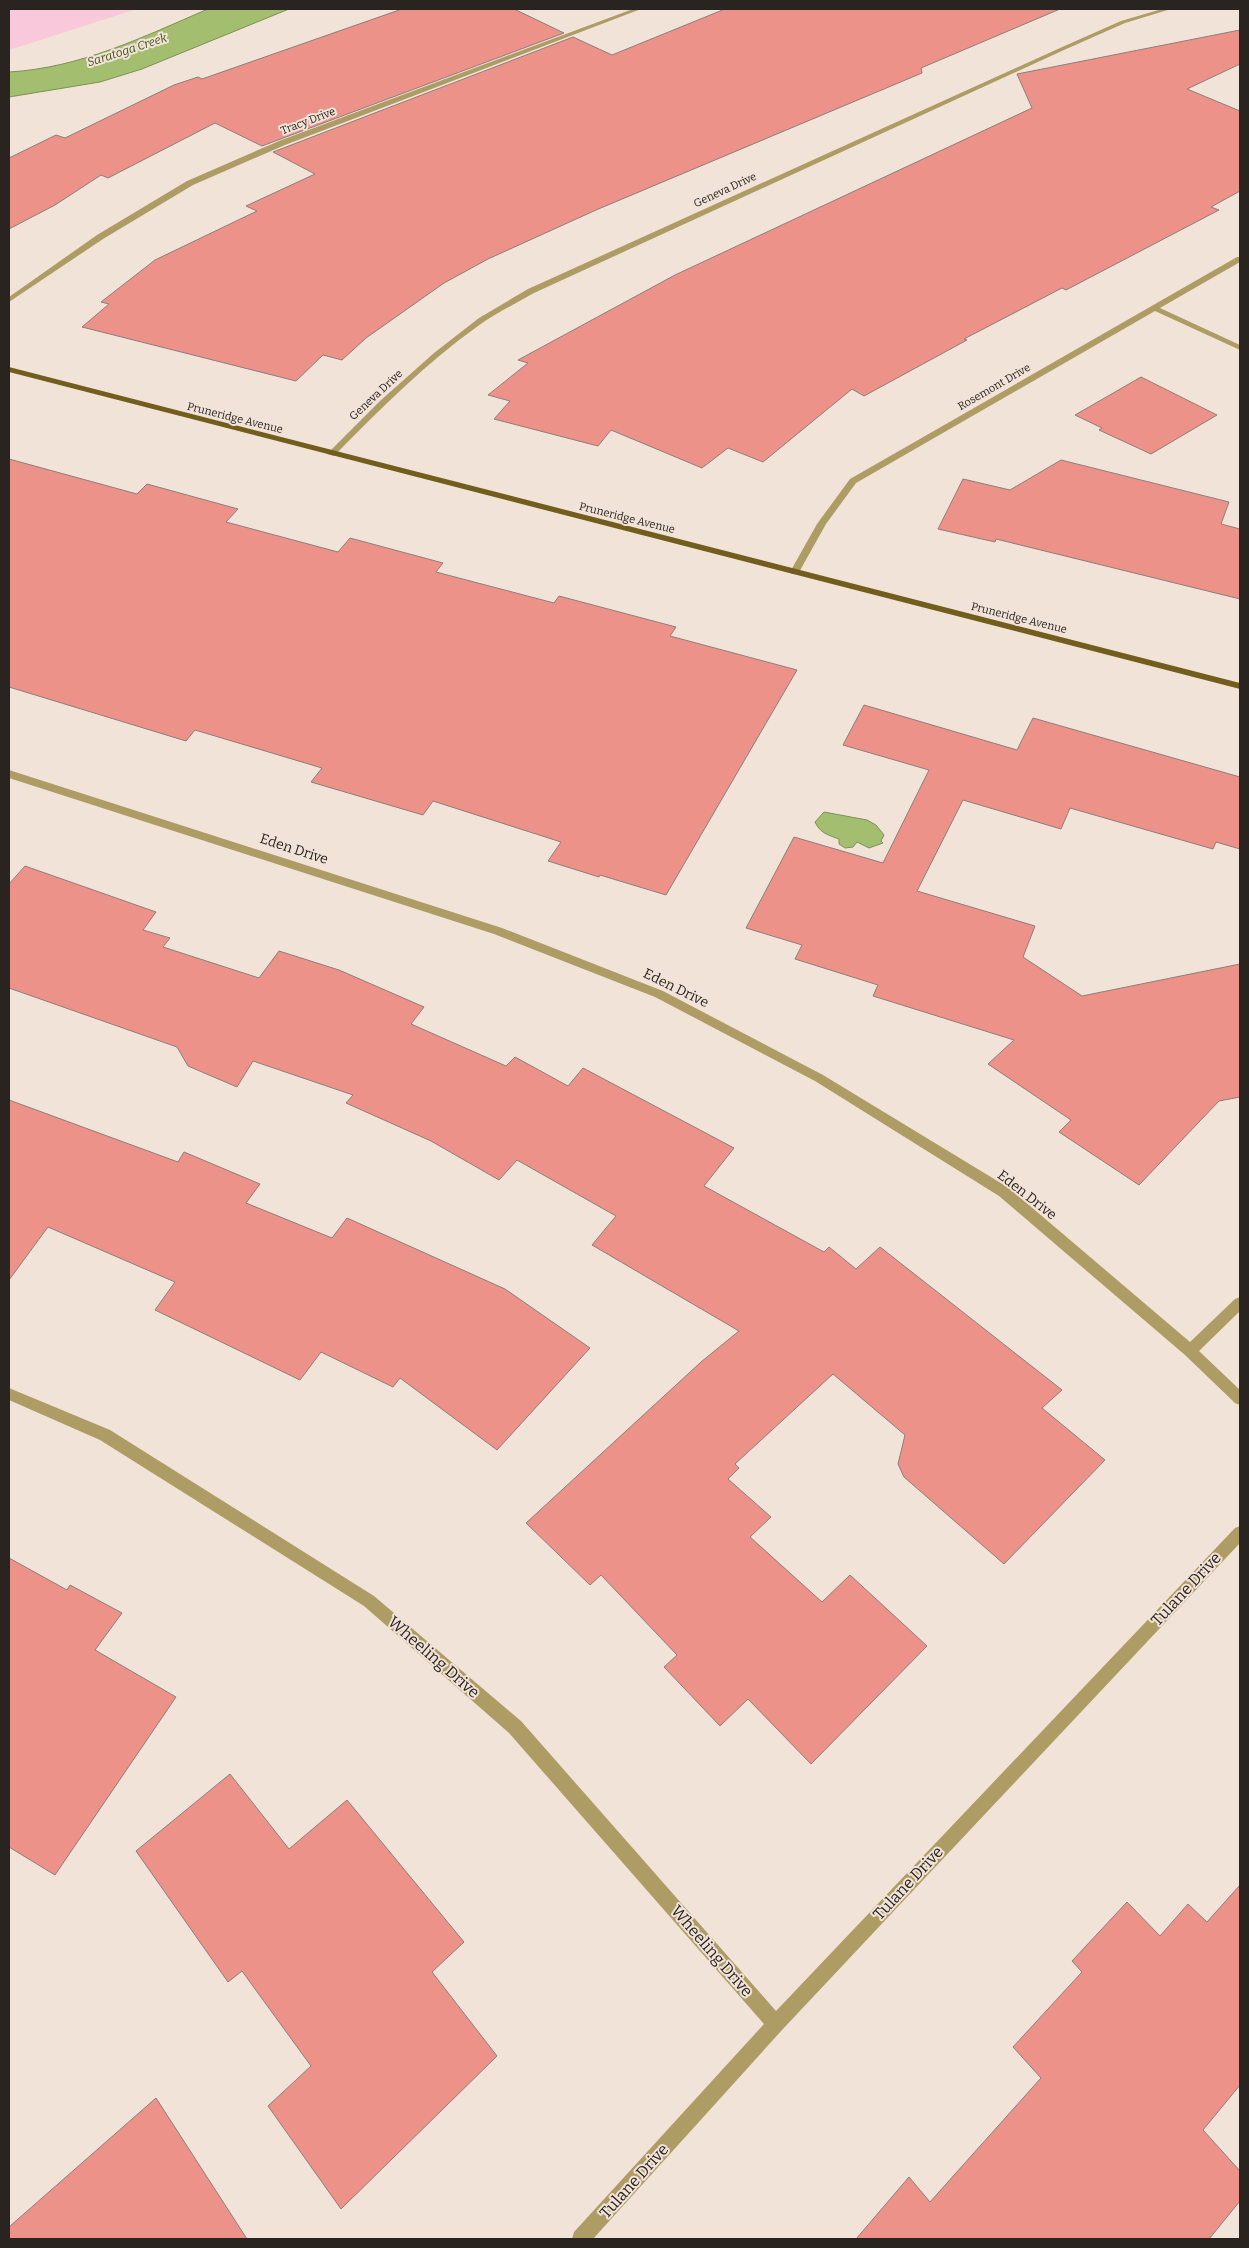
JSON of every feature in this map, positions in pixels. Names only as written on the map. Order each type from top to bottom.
[{"type":"main road","name":"Pruneridge Avenue","points":[[9,370],[1240,686]]},
{"type":"street","name":"Tracy Drive","points":[[9,300],[100,237],[190,183],[282,143],[638,9]]},
{"type":"street","name":"Geneva Drive","points":[[331,454],[374,410],[426,364],[477,323],[531,291],[1071,45],[1123,22],[1168,9]]},
{"type":"street","name":"Rosemont Drive","points":[[795,572],[822,524],[853,481],[1240,259]]},
{"type":"street","points":[[1154,308],[1240,348]]},
{"type":"street","name":"Eden Drive","points":[[9,774],[498,931],[659,994],[819,1078],[1004,1192],[1190,1351],[1240,1399]]},
{"type":"street","points":[[1190,1351],[1240,1304]]},
{"type":"street","name":"Wheeling Drive","points":[[9,1394],[105,1435],[369,1601],[515,1727],[776,2024]]},
{"type":"street","name":"Tulane Drive","points":[[581,2239],[776,2024],[1240,1533]]},
{"type":"shaded area","points":[[9,9],[137,9],[9,50]]},
{"type":"water","name":"Saratoga Creek","points":[[208,9],[289,9],[142,69],[100,82],[9,97],[9,72],[35,69],[86,58],[111,50]]},
{"type":"water","points":[[824,812],[867,820],[876,825],[884,835],[881,841],[883,843],[869,848],[857,842],[853,847],[845,848],[839,844],[839,839],[825,833],[817,826],[815,822]]},
{"type":"building","points":[[402,9],[514,9],[564,33],[262,146],[215,123],[108,178],[101,175],[55,205],[9,229],[9,158],[56,135],[65,138],[174,85],[198,77],[202,79]]},
{"type":"building","points":[[725,9],[1060,9],[921,68],[922,73],[596,210],[488,259],[444,283],[366,338],[342,360],[323,355],[296,381],[82,327],[109,304],[101,302],[155,260],[257,211],[246,206],[315,174],[273,152],[573,37],[612,55]]},
{"type":"building","points":[[1240,30],[1240,64],[1187,89],[1240,111],[1240,191],[1211,207],[1219,210],[1066,290],[1062,288],[964,339],[967,340],[864,396],[852,389],[763,462],[728,448],[702,468],[611,430],[598,446],[494,419],[510,401],[488,395],[528,363],[518,360],[675,275],[1032,108],[1017,74]]},
{"type":"building","points":[[1141,377],[1217,415],[1151,454],[1099,430],[1102,428],[1075,415]]},
{"type":"building","points":[[9,459],[137,494],[147,484],[238,509],[226,522],[338,552],[350,538],[443,563],[436,572],[554,603],[559,596],[676,627],[670,636],[797,670],[666,895],[548,861],[561,842],[433,801],[423,815],[311,782],[322,768],[195,730],[186,741],[9,687]]},
{"type":"building","points":[[1061,460],[1229,502],[1221,524],[1240,529],[1240,599],[996,539],[995,542],[938,529],[963,479],[1010,490]]},
{"type":"building","points":[[864,705],[1017,750],[1033,718],[1240,777],[1240,849],[1216,842],[1213,849],[1070,808],[1061,829],[963,800],[917,891],[1035,926],[1023,957],[1082,996],[1240,964],[1240,1097],[1219,1101],[1139,1185],[1059,1132],[1071,1120],[988,1064],[1014,1040],[873,996],[878,985],[795,959],[802,945],[746,928],[794,837],[883,863],[929,770],[843,745]]},
{"type":"building","points":[[25,866],[156,912],[143,930],[170,938],[163,947],[259,978],[279,951],[339,970],[424,1007],[411,1024],[506,1066],[515,1057],[568,1086],[583,1068],[734,1148],[704,1186],[824,1252],[829,1247],[856,1269],[880,1247],[1062,1390],[1042,1408],[1105,1460],[1004,1564],[904,1477],[898,1464],[905,1435],[833,1374],[735,1464],[739,1468],[728,1479],[771,1517],[750,1537],[822,1602],[850,1575],[927,1646],[811,1764],[748,1699],[720,1726],[664,1667],[677,1655],[601,1575],[590,1585],[526,1523],[701,1362],[739,1331],[592,1245],[616,1216],[517,1160],[499,1180],[431,1141],[346,1103],[353,1095],[253,1061],[237,1087],[188,1066],[177,1047],[9,988],[9,884]]},
{"type":"building","points":[[9,1100],[178,1162],[184,1152],[260,1184],[246,1203],[332,1238],[347,1218],[505,1289],[590,1348],[497,1450],[400,1378],[393,1387],[321,1352],[300,1380],[155,1310],[175,1282],[48,1227],[9,1280]]},
{"type":"building","points":[[9,1558],[67,1590],[70,1585],[122,1613],[95,1650],[176,1697],[55,1875],[9,1847]]},
{"type":"building","points":[[230,1774],[289,1849],[347,1800],[464,1942],[432,1972],[497,2056],[341,2209],[268,2106],[311,2066],[242,1971],[228,1982],[136,1851]]},
{"type":"building","points":[[1240,1885],[1240,2085],[1203,2130],[1240,2171],[1240,2201],[1209,2239],[856,2239],[909,2177],[930,2202],[1041,2078],[1013,2047],[1082,1972],[1072,1961],[1127,1902],[1160,1936],[1188,1904],[1207,1922]]},
{"type":"building","points":[[156,2098],[247,2239],[9,2239],[9,2227]]}]
